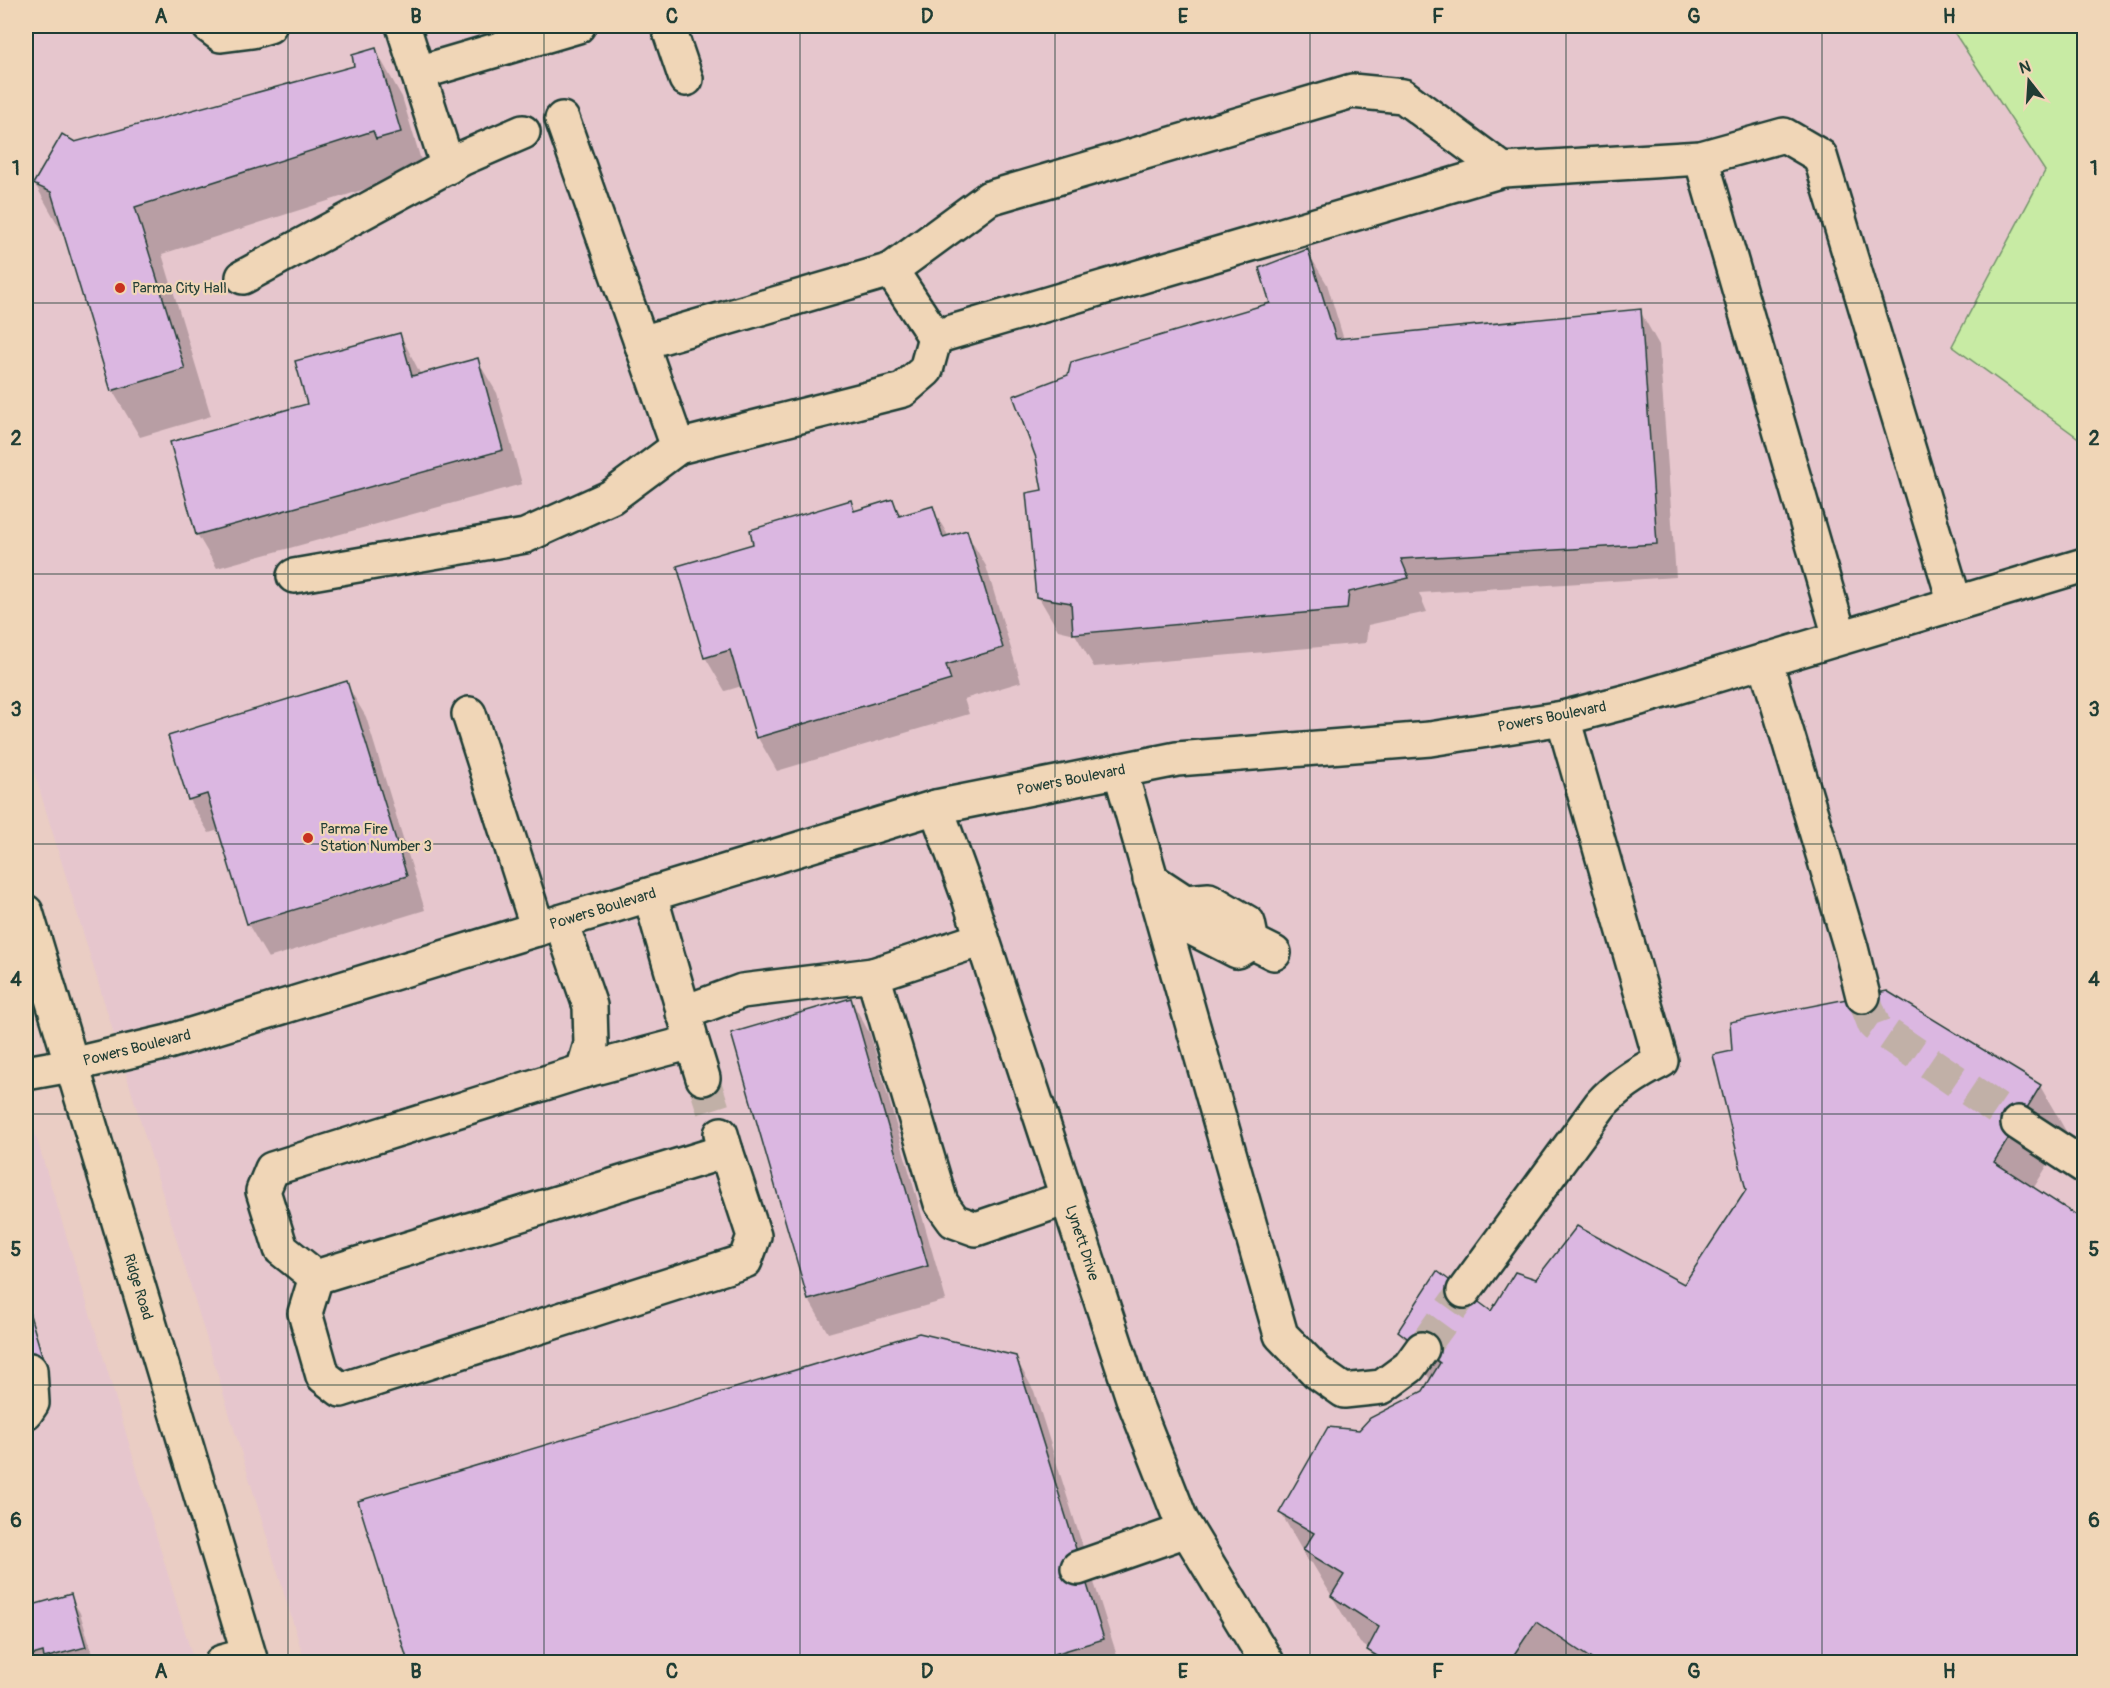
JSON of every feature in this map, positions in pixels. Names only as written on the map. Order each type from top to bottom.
[{"type":"street","points":[[209,26],[221,35],[269,26]]},
{"type":"street","points":[[403,26],[448,167]]},
{"type":"street","points":[[418,73],[578,26]]},
{"type":"street","points":[[668,26],[686,80]]},
{"type":"street","points":[[642,343],[891,270],[989,198],[1352,92],[1403,96],[1503,170]]},
{"type":"street","points":[[562,119],[678,447]]},
{"type":"street","points":[[243,277],[448,167],[523,132]]},
{"type":"street","points":[[935,337],[1503,170],[1701,158],[1784,135],[1820,156],[1955,603]]},
{"type":"street","points":[[1701,158],[1840,637]]},
{"type":"street","points":[[294,576],[525,536],[611,497],[678,447],[903,390],[927,369],[935,337],[891,270]]},
{"type":"street","name":"Powers Boulevard","points":[[26,1073],[168,1042],[936,807],[1177,759],[1430,739],[1563,718],[1641,698],[2085,565]]},
{"type":"street","points":[[1765,660],[1842,916],[1863,996]]},
{"type":"street","points":[[469,714],[550,925],[590,1006],[591,1044],[583,1071]]},
{"type":"street","points":[[1464,1291],[1600,1104],[1641,1071],[1661,1060],[1563,718]]},
{"type":"street","points":[[1120,770],[1281,1335],[1317,1372],[1344,1391],[1382,1387],[1409,1367],[1422,1349]]},
{"type":"street","name":"Lynett Drive","points":[[936,807],[982,939],[1133,1398],[1187,1530],[1267,1662]]},
{"type":"street","points":[[1150,879],[1185,902],[1209,900],[1229,911],[1248,923],[1263,947]]},
{"type":"street","points":[[651,895],[703,1078]]},
{"type":"street","name":"Ridge Road","points":[[26,912],[240,1660]]},
{"type":"street","points":[[316,1277],[281,1249],[263,1191],[272,1168],[583,1071],[688,1027],[742,991],[873,975],[982,939]]},
{"type":"street","points":[[873,975],[940,1203],[954,1221],[976,1229],[1067,1198]]},
{"type":"street","points":[[2018,1123],[2080,1154]]},
{"type":"street","points":[[724,1143],[754,1236],[745,1261],[341,1390],[323,1376],[305,1313],[316,1277],[724,1143]]},
{"type":"street","points":[[26,1412],[32,1403],[30,1370]]},
{"type":"street","points":[[1078,1568],[1187,1530]]},
{"type":"shaded area","points":[[26,26],[1950,26],[2045,171],[1952,346],[2084,442],[2084,1662],[305,1662],[26,745]]},
{"type":"shaded area","points":[[26,1104],[103,1356],[194,1662],[26,1662]]},
{"type":"green space","points":[[1950,26],[2084,26],[2084,442],[1952,346],[2045,171]]},
{"type":"building","name":"Parma City Hall","points":[[376,48],[401,132],[376,139],[373,131],[135,207],[185,369],[111,391],[51,192],[33,184],[62,134],[75,142],[354,66],[352,55]]},
{"type":"building","points":[[1308,249],[1336,339],[1641,309],[1657,544],[1401,559],[1409,578],[1349,592],[1347,609],[1073,634],[1071,603],[1036,597],[1026,493],[1042,490],[1036,458],[1013,396],[1068,375],[1071,362],[1270,303],[1259,268]]},
{"type":"building","points":[[400,333],[412,376],[478,358],[503,450],[196,535],[170,442],[307,404],[295,361]]},
{"type":"building","points":[[893,499],[899,516],[933,506],[943,537],[967,530],[1003,648],[946,665],[951,680],[756,738],[730,650],[704,658],[677,566],[753,544],[750,530],[851,500],[854,511]]},
{"type":"building","name":"Parma Fire Station Number 3","points":[[347,681],[407,876],[247,924],[207,794],[188,800],[168,736]]},
{"type":"building","points":[[1887,991],[2041,1085],[1994,1162],[2084,1220],[2084,1662],[1596,1662],[1536,1622],[1509,1662],[1387,1662],[1367,1650],[1379,1627],[1331,1596],[1344,1575],[1303,1550],[1314,1533],[1279,1513],[1328,1427],[1359,1430],[1370,1418],[1423,1391],[1440,1363],[1398,1331],[1437,1271],[1491,1311],[1515,1272],[1536,1279],[1577,1226],[1684,1284],[1746,1190],[1713,1055],[1732,1051],[1730,1022]]},
{"type":"building","points":[[851,998],[928,1266],[808,1300],[731,1033]]},
{"type":"building","points":[[26,1302],[45,1365],[26,1371]]},
{"type":"building","points":[[919,1333],[1016,1356],[1104,1639],[1028,1662],[408,1662],[358,1501]]},
{"type":"building","points":[[71,1594],[86,1647],[44,1658],[43,1652],[26,1657],[26,1612],[30,1610],[29,1606]]},
{"type":"tunnel","points":[[1863,996],[1874,1025],[2018,1123]]},
{"type":"tunnel","points":[[703,1078],[721,1134]]},
{"type":"tunnel","points":[[1422,1349],[1464,1291]]},
{"type":"place","name":"Parma City Hall","points":[[120,288]]},
{"type":"place","name":"Parma Fire Station Number 3","points":[[308,838]]}]
